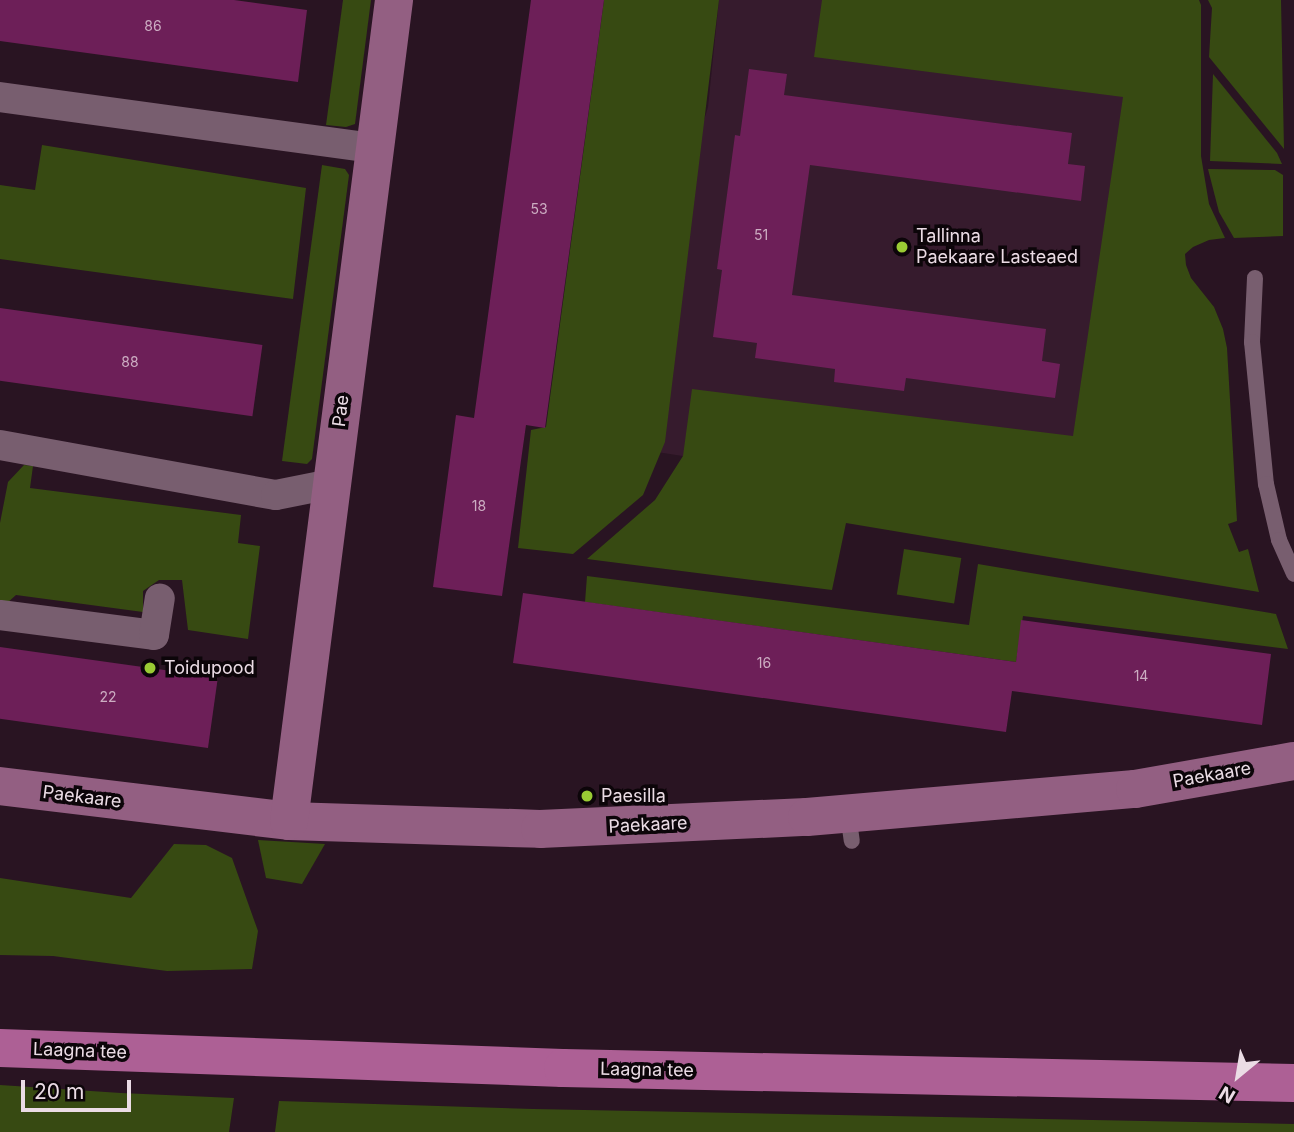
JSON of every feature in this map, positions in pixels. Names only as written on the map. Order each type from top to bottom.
[{"type":"main road","name":"Laagna tee","points":[[0,1048],[550,1068],[1294,1083]]},
{"type":"street","name":"Pae","points":[[289,821],[394,0]]},
{"type":"street","points":[[0,97],[374,148]]},
{"type":"street","points":[[0,445],[276,495],[331,484]]},
{"type":"street","points":[[0,615],[154,635],[160,598]]},
{"type":"street","name":"Paekaare","points":[[0,786],[289,821],[540,829],[850,827],[1135,789],[1294,761]]},
{"type":"lane","points":[[1255,278],[1252,342],[1266,484],[1279,540],[1294,574]]},
{"type":"shaded area","name":"Tallinna Paekaare Lasteaed","points":[[719,0],[1170,0],[1170,532],[606,444],[708,107]]},
{"type":"green space","points":[[343,0],[371,0],[355,124],[346,127],[326,125]]},
{"type":"green space","points":[[604,0],[719,0],[665,442],[643,495],[573,554],[518,548],[531,430],[546,427]]},
{"type":"green space","points":[[822,0],[1199,0],[1201,156],[1209,204],[1225,238],[1209,240],[1193,247],[1185,254],[1186,265],[1191,278],[1214,307],[1223,329],[1227,348],[1237,521],[1228,524],[1239,552],[1248,549],[1259,592],[846,523],[832,590],[587,559],[655,500],[683,456],[692,389],[1073,436],[1123,97],[814,57]]},
{"type":"green space","points":[[1208,0],[1281,0],[1284,149],[1209,57],[1212,8]]},
{"type":"green space","points":[[1213,74],[1277,153],[1282,164],[1210,161]]},
{"type":"green space","points":[[42,145],[306,188],[293,299],[0,259],[0,185],[35,190]]},
{"type":"green space","points":[[322,165],[345,169],[349,175],[312,459],[307,464],[282,461]]},
{"type":"green space","points":[[1208,169],[1275,170],[1283,175],[1283,236],[1234,238],[1219,212]]},
{"type":"green space","points":[[24,465],[33,466],[30,488],[241,515],[238,543],[260,546],[248,639],[188,630],[182,580],[159,580],[143,591],[143,612],[16,595],[6,604],[0,604],[0,523],[8,482]]},
{"type":"green space","points":[[904,549],[961,558],[954,604],[897,594]]},
{"type":"green space","points":[[978,564],[1276,614],[1288,649],[1023,616],[1016,662],[585,602],[587,576],[969,625]]},
{"type":"green space","points":[[258,840],[325,844],[302,884],[266,878]]},
{"type":"green space","points":[[174,844],[206,845],[232,858],[258,931],[252,969],[167,971],[53,956],[0,955],[0,878],[131,898]]},
{"type":"green space","points":[[0,1085],[234,1098],[229,1132],[0,1132]]},
{"type":"green space","points":[[279,1101],[533,1109],[1294,1124],[1294,1132],[275,1132]]},
{"type":"building","points":[[0,0],[234,0],[307,10],[298,82],[0,41]]},
{"type":"building","points":[[531,0],[604,0],[545,428],[526,425],[502,596],[433,587],[456,415],[474,418]]},
{"type":"building","points":[[749,69],[787,74],[784,95],[1072,133],[1068,164],[1085,166],[1081,201],[810,165],[792,295],[1046,329],[1042,361],[1060,364],[1055,398],[906,378],[904,391],[834,382],[835,369],[755,358],[757,343],[713,337],[722,270],[717,269],[735,135],[740,136]]},
{"type":"building","points":[[0,308],[262,345],[252,416],[0,381]]},
{"type":"building","points":[[523,593],[1016,662],[1021,620],[1271,654],[1262,725],[1012,691],[1006,732],[513,663]]},
{"type":"building","points":[[0,647],[218,678],[208,748],[0,719]]},
{"type":"place","name":"Tallinna Paekaare Lasteaed","points":[[902,247]]},
{"type":"place","name":"Toidupood","points":[[150,668]]},
{"type":"place","name":"Paesilla","points":[[587,796]]}]
